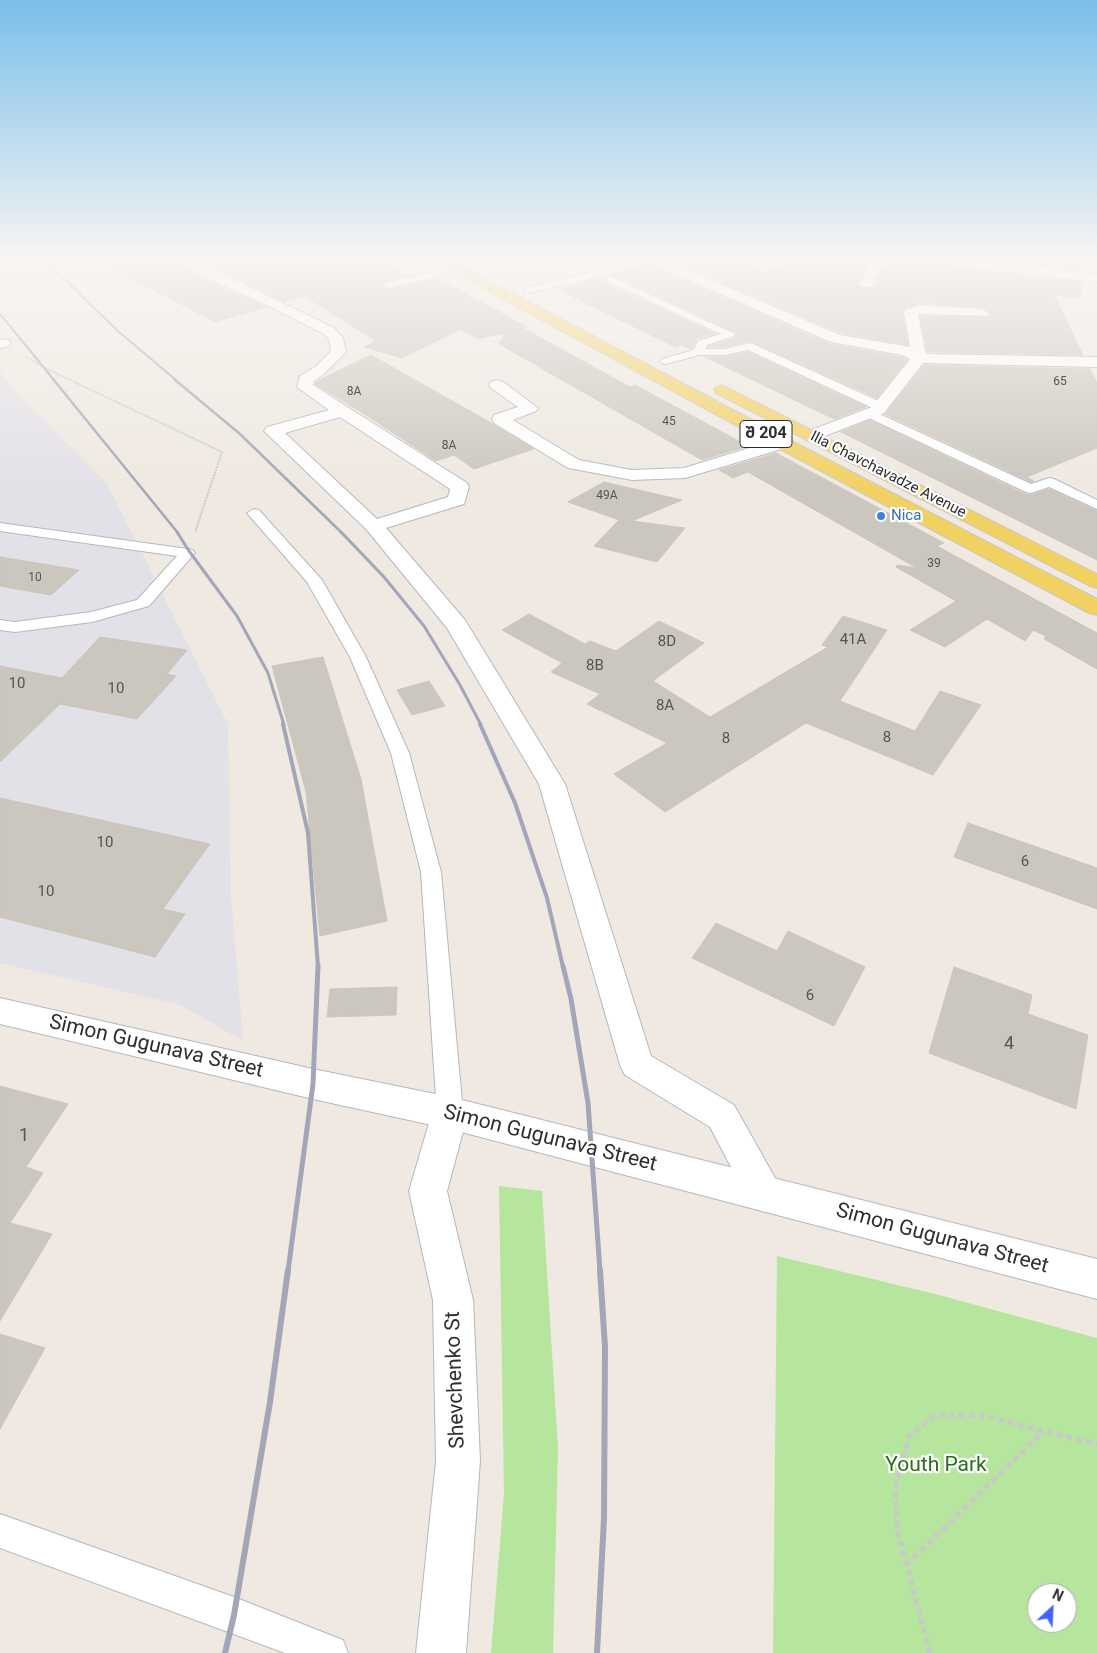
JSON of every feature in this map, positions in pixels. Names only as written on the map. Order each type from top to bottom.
[{"type":"main road","name":"Ilia Chavchavadze Avenue","points":[[590,335],[782,443],[1097,608]]},
{"type":"main road","points":[[649,352],[684,370]]},
{"type":"main road","name":"Ilia Chavchavadze Avenue","points":[[710,384],[1097,582]]},
{"type":"street","points":[[333,335],[336,338],[339,352],[320,370],[306,379],[305,387],[460,487],[457,500],[374,526]]},
{"type":"street","points":[[827,335],[836,339],[906,351],[919,358],[1097,362]]},
{"type":"street","points":[[915,335],[919,358]]},
{"type":"street","points":[[812,436],[876,411],[919,358]]},
{"type":"street","points":[[498,385],[530,408],[500,419],[574,464],[632,475],[685,473],[782,443]]},
{"type":"street","points":[[343,411],[273,431],[374,526],[457,625],[552,784],[637,1065],[722,1116],[765,1194]]},
{"type":"street","name":"Simon Gugunava Street","points":[[0,1011],[313,1084],[450,1113],[592,1151],[1097,1279]]},
{"type":"street","name":"Shevchenko St","points":[[442,1653],[458,1461],[453,1300],[428,1191],[450,1113]]},
{"type":"lane","points":[[700,352],[702,343],[726,335]]},
{"type":"lane","points":[[666,361],[700,352],[724,352],[749,346],[1031,489],[1049,482],[1097,504]]},
{"type":"lane","points":[[254,513],[314,580],[358,657],[400,754],[431,872],[450,1113]]},
{"type":"lane","points":[[0,527],[36,530],[188,553]]},
{"type":"lane","points":[[0,639],[7,626],[92,617],[143,603],[188,553]]},
{"type":"lane","points":[[0,1531],[229,1613],[330,1653]]},
{"type":"path","points":[[2,343],[47,369],[222,452],[188,553]]},
{"type":"path","points":[[930,1653],[898,1533],[895,1489],[909,1437],[935,1415],[984,1416],[1097,1444]]},
{"type":"path","points":[[906,1565],[1043,1431]]},
{"type":"shaded area","points":[[0,371],[13,389],[107,484],[228,724],[231,896],[243,1041],[181,1005],[0,963]]},
{"type":"green space","points":[[499,1186],[542,1191],[558,1449],[553,1653],[491,1653],[504,1494]]},
{"type":"green space","name":"Youth Park","points":[[777,1256],[939,1295],[1097,1338],[1097,1653],[773,1653]]},
{"type":"building","points":[[367,335],[449,335],[402,358],[364,347],[376,341]]},
{"type":"building","points":[[471,335],[495,335],[478,339]]},
{"type":"building","points":[[504,335],[536,335],[630,387],[635,385],[748,446],[702,460],[499,344]]},
{"type":"building","points":[[651,335],[712,335],[697,339],[693,348],[690,349],[681,345],[675,347]]},
{"type":"building","points":[[736,335],[810,335],[830,344],[901,357],[907,360],[877,398],[753,342],[749,341],[724,347],[708,347],[735,338]]},
{"type":"building","points":[[853,335],[906,335],[908,345]]},
{"type":"building","points":[[924,335],[1073,335],[1083,355],[928,352]]},
{"type":"building","points":[[748,352],[866,407],[834,419],[705,357],[724,357]]},
{"type":"building","points":[[371,355],[534,449],[474,469],[454,455],[436,461],[315,384],[319,380]]},
{"type":"building","points":[[924,365],[1090,369],[1097,383],[1097,448],[1027,477],[1034,481],[1031,482],[885,414]]},
{"type":"building","points":[[870,420],[1025,494],[1032,495],[1049,489],[1097,511],[1097,560],[841,432]]},
{"type":"building","points":[[776,453],[944,543],[937,546],[1097,633],[1097,669],[1044,639],[1046,636],[1033,630],[1025,641],[987,619],[945,647],[910,630],[956,601],[896,567],[897,565],[917,568],[748,472],[733,478],[719,470]]},
{"type":"building","points":[[604,482],[682,500],[632,521],[685,528],[657,562],[594,546],[619,520],[568,502]]},
{"type":"building","points":[[0,557],[79,570],[51,595],[0,586]]},
{"type":"building","points":[[529,614],[585,644],[590,641],[616,651],[659,621],[704,643],[653,681],[710,717],[828,647],[822,645],[843,616],[887,630],[840,701],[915,731],[940,691],[981,705],[933,775],[806,723],[665,812],[614,774],[667,743],[587,704],[600,694],[551,672],[562,663],[502,630]]},
{"type":"building","points":[[100,637],[187,650],[167,674],[176,676],[137,719],[60,704],[0,762],[0,666],[62,678]]},
{"type":"building","points":[[323,657],[361,779],[387,921],[320,936],[306,792],[272,666]]},
{"type":"building","points":[[429,681],[445,706],[412,715],[397,690]]},
{"type":"building","points":[[0,798],[210,844],[163,909],[185,914],[155,957],[0,917]]},
{"type":"building","points":[[968,823],[1097,868],[1097,909],[954,857]]},
{"type":"building","points":[[716,923],[777,951],[788,931],[865,967],[834,1026],[692,958]]},
{"type":"building","points":[[954,967],[1032,995],[1028,1014],[1088,1035],[1076,1109],[929,1053]]},
{"type":"building","points":[[397,987],[396,1015],[327,1017],[330,989]]},
{"type":"building","points":[[0,1086],[68,1104],[26,1167],[43,1173],[10,1223],[52,1234],[0,1321]]},
{"type":"building","points":[[0,1334],[45,1348],[0,1429]]},
{"type":"railway","points":[[17,335],[54,380]]},
{"type":"railway","points":[[123,335],[176,380]]},
{"type":"railway","points":[[53,379],[178,533]]},
{"type":"railway","points":[[174,379],[240,434],[341,532]]},
{"type":"railway","points":[[177,532],[237,616],[268,673],[284,725]]},
{"type":"railway","points":[[341,532],[384,577],[424,626],[460,685],[481,725]]},
{"type":"railway","points":[[283,724],[308,833],[318,967]]},
{"type":"railway","points":[[480,724],[515,803],[547,898],[563,967]]},
{"type":"railway","points":[[563,966],[571,999],[588,1103],[600,1271]]},
{"type":"railway","points":[[288,1271],[313,1084],[318,967]]},
{"type":"railway","points":[[225,1653],[234,1615],[270,1402],[288,1270]]},
{"type":"railway","points":[[597,1653],[604,1518],[605,1347],[600,1270]]},
{"type":"place","name":"Nica","points":[[881,516]]}]
